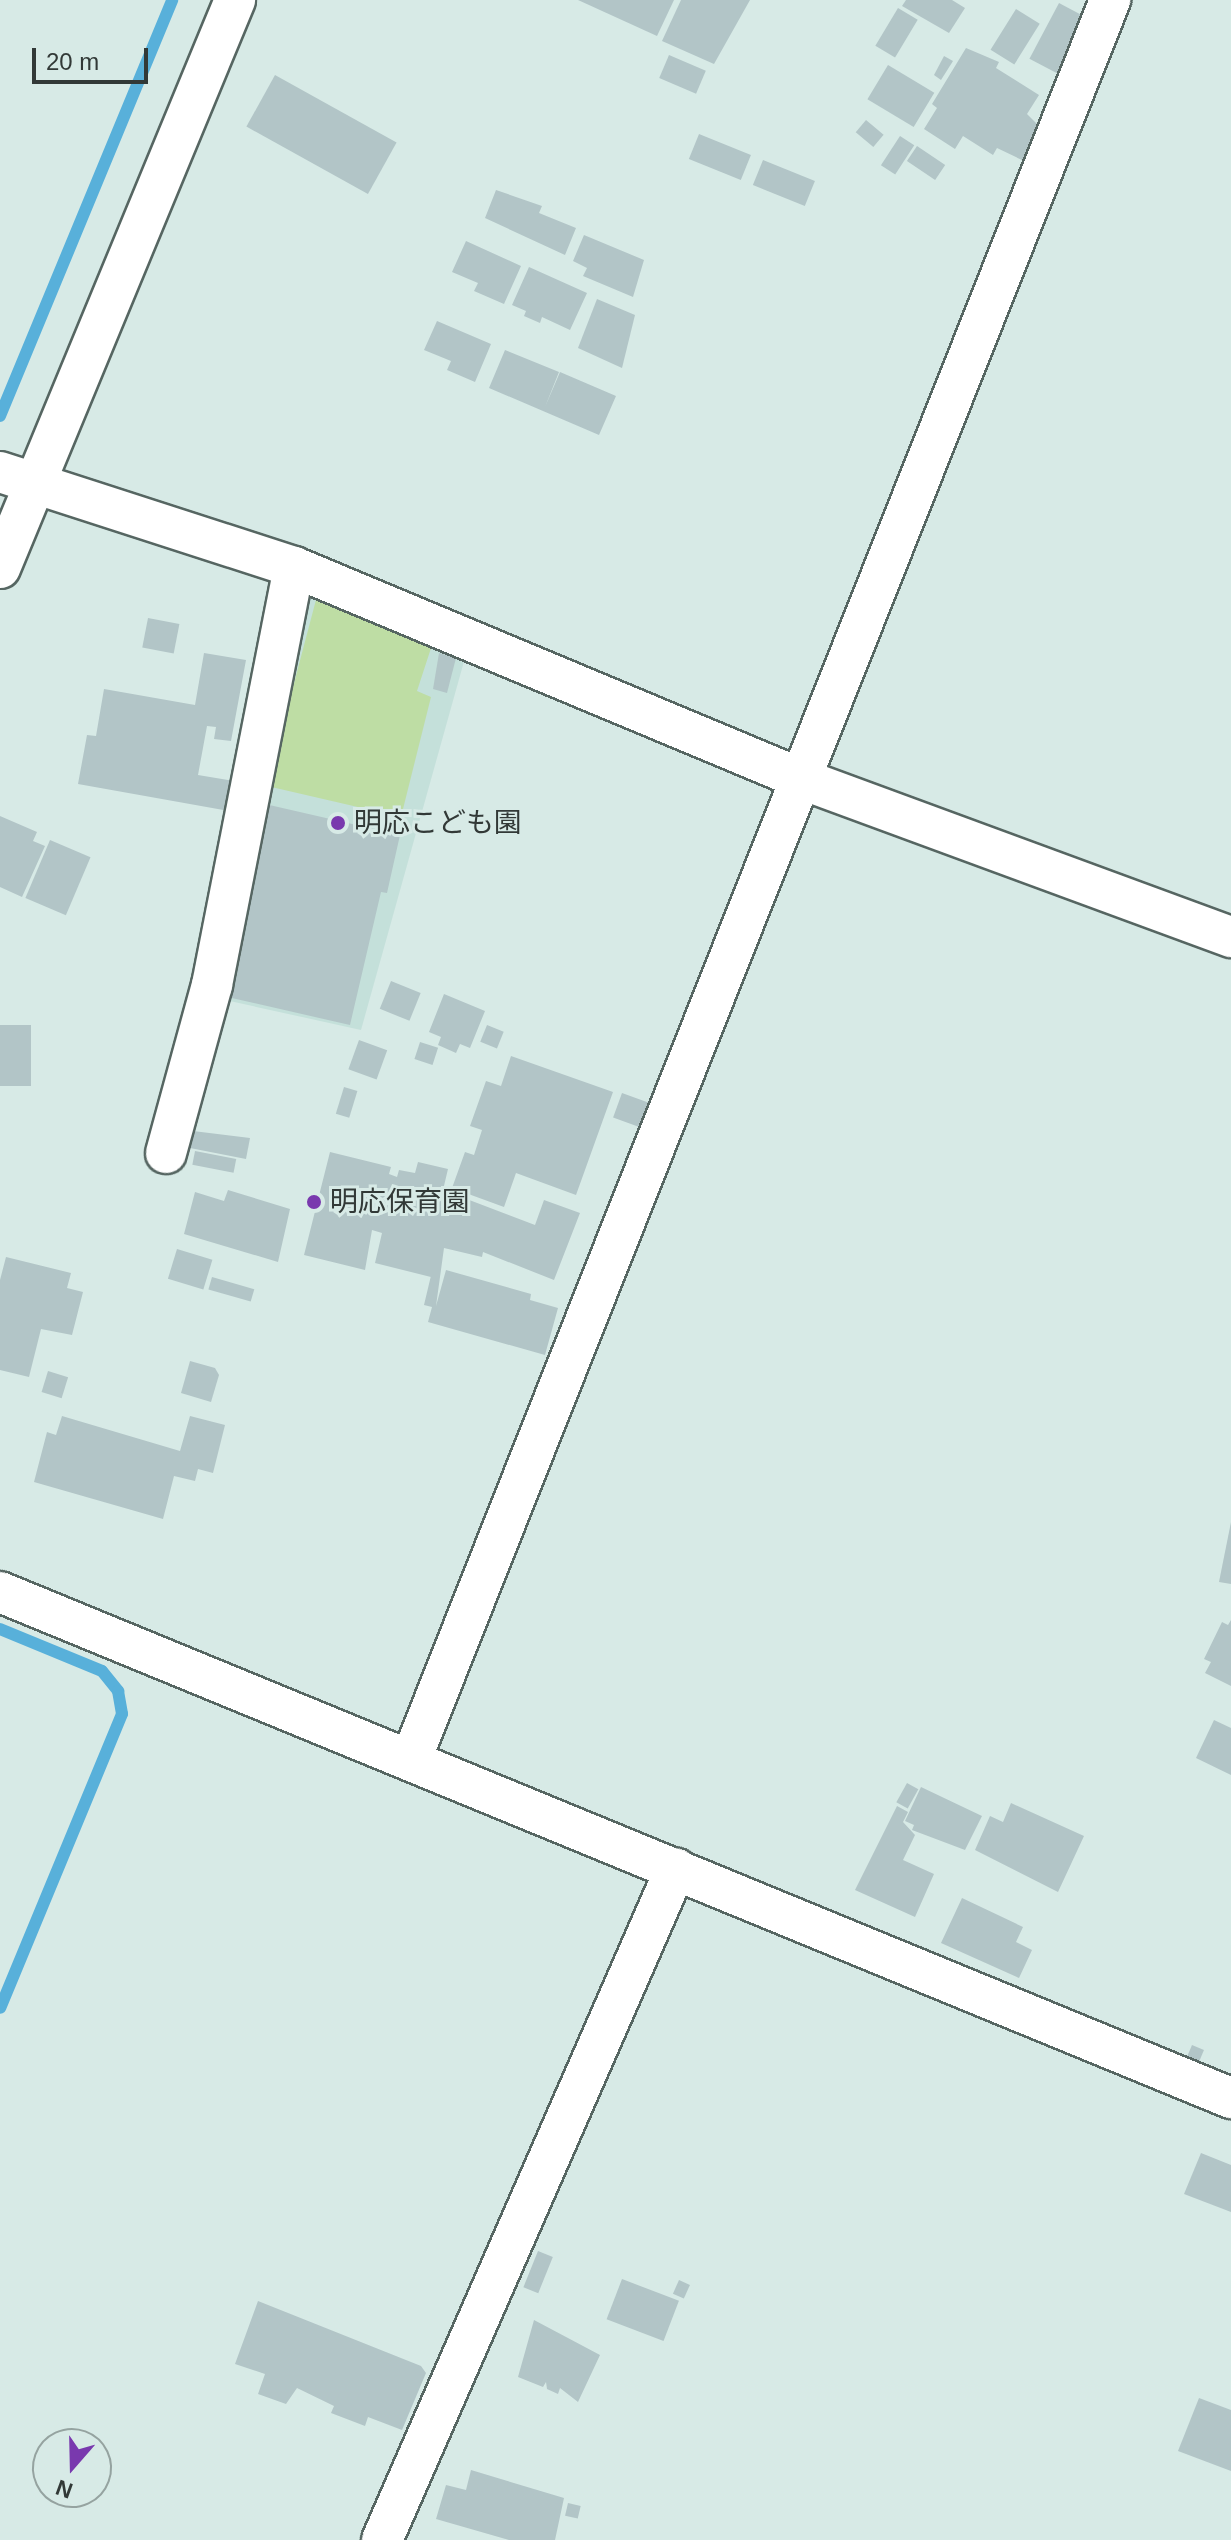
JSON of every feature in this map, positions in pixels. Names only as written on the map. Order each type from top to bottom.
[{"type":"street","points":[[0,568],[18,477],[235,0]]},
{"type":"street","points":[[412,1757],[804,780],[1109,0]]},
{"type":"street","points":[[18,477],[294,567],[804,780],[1231,937]]},
{"type":"street","points":[[166,1153],[212,985],[294,567]]},
{"type":"street","points":[[0,1592],[412,1757],[1231,2098]]},
{"type":"street","points":[[393,2537],[676,1868]]},
{"type":"shaded area","name":"明応こども園","points":[[312,585],[468,647],[361,1030],[216,998]]},
{"type":"green space","points":[[317,596],[433,642],[417,691],[431,697],[401,817],[267,786]]},
{"type":"building","points":[[578,0],[674,0],[657,36]]},
{"type":"building","points":[[681,0],[750,0],[714,64],[662,41]]},
{"type":"building","points":[[906,0],[952,0],[965,8],[949,33],[902,6]]},
{"type":"building","points":[[1059,3],[1095,22],[1066,78],[1029,59]]},
{"type":"building","points":[[898,8],[918,20],[895,58],[875,46]]},
{"type":"building","points":[[1016,9],[1040,24],[1014,65],[991,50]]},
{"type":"building","points":[[966,48],[999,62],[996,68],[1039,95],[1027,114],[1043,130],[1024,161],[997,148],[993,155],[963,136],[955,149],[924,129],[937,108],[932,104]]},
{"type":"building","points":[[669,55],[706,71],[696,94],[659,78]]},
{"type":"building","points":[[944,56],[953,61],[941,80],[934,75]]},
{"type":"building","points":[[888,65],[934,93],[914,127],[867,99]]},
{"type":"building","points":[[275,75],[397,142],[368,194],[246,127]]},
{"type":"building","points":[[866,120],[884,135],[873,147],[856,132]]},
{"type":"building","points":[[699,134],[751,155],[741,180],[689,159]]},
{"type":"building","points":[[900,136],[914,145],[895,175],[881,165]]},
{"type":"building","points":[[917,146],[945,165],[935,180],[907,161]]},
{"type":"building","points":[[763,160],[815,181],[805,206],[753,185]]},
{"type":"building","points":[[496,190],[542,206],[539,213],[576,228],[565,255],[485,218]]},
{"type":"building","points":[[584,235],[644,260],[633,297],[583,276],[587,268],[573,261]]},
{"type":"building","points":[[466,241],[521,266],[504,304],[474,291],[478,283],[452,272]]},
{"type":"building","points":[[529,267],[587,293],[570,330],[542,317],[540,323],[524,316],[526,311],[512,305]]},
{"type":"building","points":[[597,299],[635,315],[622,368],[578,348]]},
{"type":"building","points":[[437,321],[491,344],[475,382],[447,370],[451,361],[424,350]]},
{"type":"building","points":[[505,350],[559,372],[545,407],[560,372],[616,396],[599,435],[489,388]]},
{"type":"building","points":[[148,618],[179,624],[174,654],[142,647]]},
{"type":"building","points":[[204,653],[246,660],[231,741],[214,739],[216,727],[207,726],[198,775],[234,781],[229,811],[78,784],[87,735],[96,736],[104,689],[195,705]]},
{"type":"building","points":[[439,653],[456,658],[447,693],[433,689]]},
{"type":"building","points":[[265,804],[400,835],[387,893],[381,892],[350,1025],[223,996]]},
{"type":"building","points":[[0,816],[37,832],[33,841],[45,846],[22,897],[0,887]]},
{"type":"building","points":[[50,840],[91,857],[66,915],[25,898]]},
{"type":"building","points":[[391,981],[421,993],[409,1021],[380,1009]]},
{"type":"building","points":[[444,994],[485,1011],[470,1048],[460,1044],[456,1053],[438,1045],[441,1037],[429,1032]]},
{"type":"building","points":[[0,1025],[31,1025],[31,1086],[0,1086]]},
{"type":"building","points":[[487,1025],[504,1032],[497,1048],[480,1042]]},
{"type":"building","points":[[359,1040],[387,1050],[377,1079],[348,1069]]},
{"type":"building","points":[[420,1042],[438,1048],[433,1065],[414,1059]]},
{"type":"building","points":[[511,1056],[613,1092],[576,1195],[516,1173],[504,1207],[452,1188],[465,1152],[474,1155],[482,1130],[470,1126],[486,1081],[501,1086]]},
{"type":"building","points":[[344,1087],[357,1091],[349,1118],[336,1114]]},
{"type":"building","points":[[622,1093],[650,1103],[641,1128],[613,1117]]},
{"type":"building","points":[[193,1131],[250,1138],[246,1159],[190,1148]]},
{"type":"building","points":[[195,1151],[236,1159],[234,1173],[192,1165]]},
{"type":"building","points":[[330,1152],[391,1167],[389,1174],[397,1177],[399,1170],[415,1173],[418,1162],[448,1169],[443,1190],[535,1225],[544,1200],[580,1213],[554,1280],[483,1252],[482,1257],[444,1248],[436,1306],[446,1270],[531,1294],[530,1300],[558,1308],[545,1355],[428,1322],[432,1307],[424,1305],[431,1277],[375,1263],[382,1233],[372,1230],[365,1270],[304,1255]]},
{"type":"building","points":[[228,1190],[290,1209],[278,1262],[184,1234],[195,1192],[224,1201]]},
{"type":"building","points":[[177,1249],[212,1260],[203,1289],[168,1279]]},
{"type":"building","points":[[6,1257],[71,1273],[67,1288],[83,1292],[72,1335],[41,1329],[29,1377],[0,1370],[0,1280]]},
{"type":"building","points":[[212,1277],[254,1289],[251,1302],[208,1289]]},
{"type":"building","points":[[190,1361],[215,1368],[219,1375],[211,1402],[181,1393]]},
{"type":"building","points":[[48,1371],[68,1377],[62,1398],[42,1392]]},
{"type":"building","points":[[62,1416],[180,1451],[190,1416],[225,1425],[213,1473],[198,1469],[195,1481],[174,1476],[163,1519],[34,1482],[47,1432],[56,1435]]},
{"type":"building","points":[[1231,1522],[1231,1584],[1219,1582]]},
{"type":"building","points":[[1231,1620],[1231,1686],[1205,1673],[1211,1662],[1204,1659],[1222,1622],[1228,1625]]},
{"type":"building","points":[[1214,1720],[1231,1728],[1231,1775],[1196,1758]]},
{"type":"building","points":[[907,1783],[918,1789],[908,1809],[896,1802]]},
{"type":"building","points":[[921,1787],[982,1816],[965,1850],[912,1830],[914,1825],[905,1821]]},
{"type":"building","points":[[1011,1803],[1084,1836],[1058,1892],[975,1850],[990,1816],[1003,1822]]},
{"type":"building","points":[[897,1806],[908,1812],[903,1822],[915,1835],[903,1860],[934,1874],[915,1917],[855,1890]]},
{"type":"building","points":[[962,1898],[1023,1927],[1016,1942],[1032,1950],[1019,1978],[941,1943]]},
{"type":"building","points":[[1192,2045],[1204,2050],[1198,2063],[1187,2058]]},
{"type":"building","points":[[1201,2153],[1231,2165],[1231,2212],[1184,2194]]},
{"type":"building","points":[[538,2251],[553,2257],[538,2293],[523,2287]]},
{"type":"building","points":[[622,2279],[679,2301],[664,2341],[607,2319]]},
{"type":"building","points":[[679,2280],[690,2285],[684,2299],[673,2294]]},
{"type":"building","points":[[258,2301],[421,2366],[426,2373],[402,2430],[368,2417],[365,2426],[331,2413],[334,2406],[297,2388],[286,2404],[258,2394],[265,2374],[235,2364]]},
{"type":"building","points":[[534,2320],[600,2355],[578,2402],[560,2388],[558,2394],[547,2389],[546,2382],[543,2387],[518,2377]]},
{"type":"building","points":[[1199,2398],[1231,2410],[1231,2471],[1178,2451]]},
{"type":"building","points":[[471,2470],[564,2498],[555,2540],[509,2540],[436,2519],[446,2485],[466,2490]]},
{"type":"building","points":[[568,2503],[581,2506],[578,2519],[565,2516]]},
{"type":"waterway","points":[[0,416],[172,0]]},
{"type":"waterway","points":[[0,1629],[102,1671],[118,1691],[122,1714],[0,2008]]},
{"type":"place","name":"明応こども園","points":[[338,823]]},
{"type":"place","name":"明応保育園","points":[[314,1202]]}]
